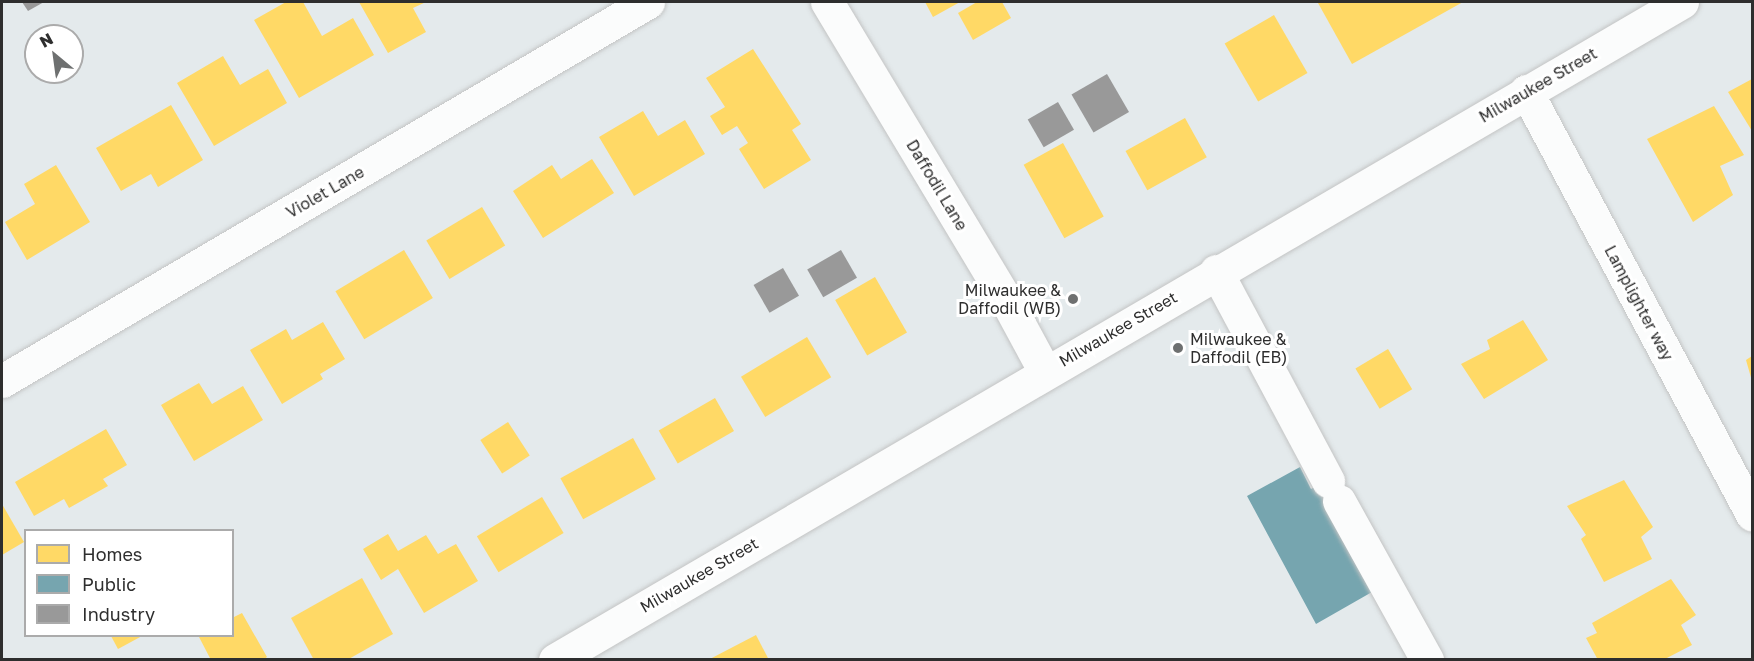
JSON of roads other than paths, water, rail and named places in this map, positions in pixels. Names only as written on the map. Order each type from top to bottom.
[{"type":"street","name":"Violet Lane","points":[[2,381],[648,2]]},
{"type":"street","name":"Daffodil Lane","points":[[827,2],[1010,305],[1045,372]]},
{"type":"street","name":"Milwaukee Street","points":[[576,654],[1216,271],[1682,2]]},
{"type":"street","name":"Lamplighter way","points":[[1526,91],[1752,514]]},
{"type":"street","points":[[1216,271],[1423,658]]},
{"type":"place","name":"Milwaukee & Daffodil (WB)","points":[[1073,299]]},
{"type":"place","name":"Milwaukee & Daffodil (EB)","points":[[1178,348]]}]
